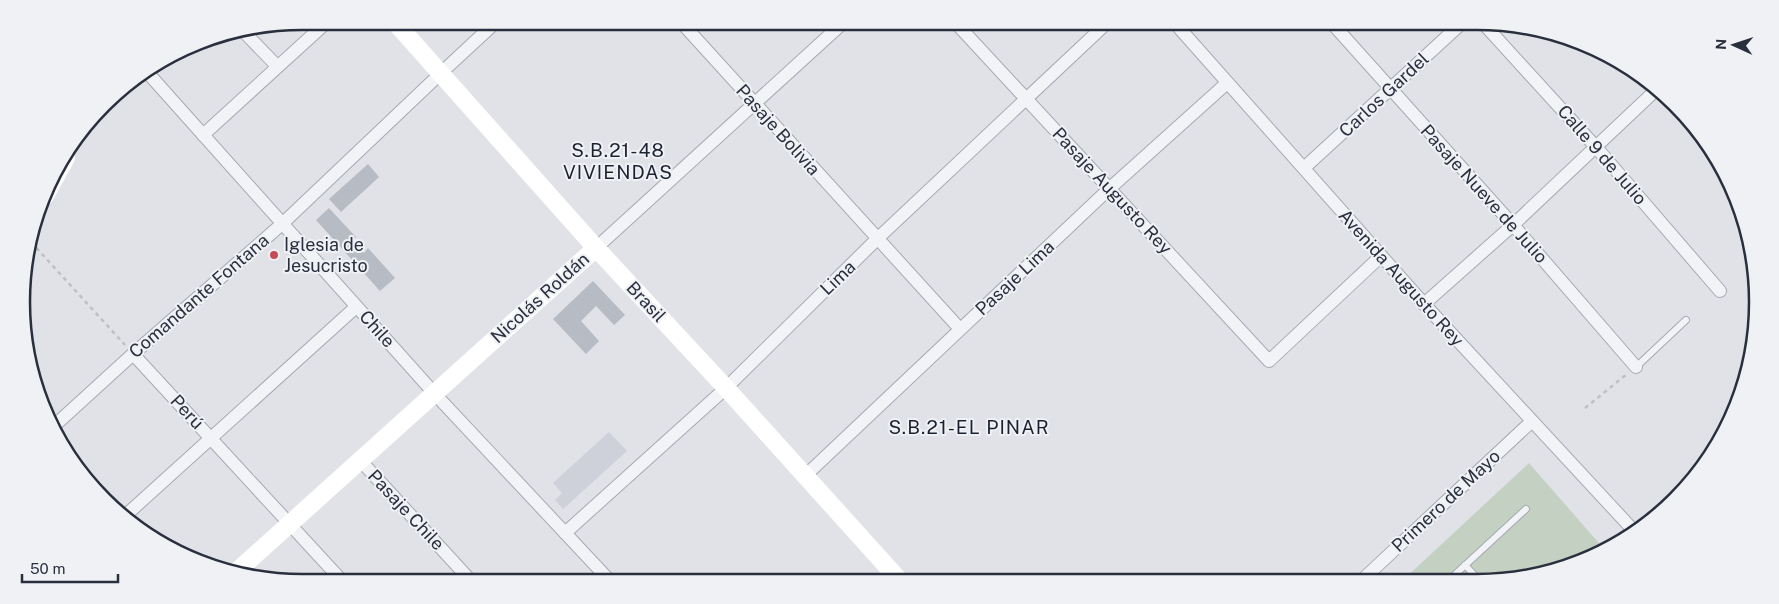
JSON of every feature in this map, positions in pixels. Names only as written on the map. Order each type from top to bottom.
[{"type":"street","points":[[202,135],[318,30]]},
{"type":"street","name":"Brasil","points":[[402,30],[596,248],[726,388],[894,574]]},
{"type":"street","name":"Comandante Fontana","points":[[58,422],[132,354],[282,224],[487,30]]},
{"type":"street","name":"Pasaje Bolivia","points":[[688,30],[877,240],[960,329]]},
{"type":"street","name":"Nicolás Roldán","points":[[241,567],[835,30]]},
{"type":"street","name":"Pasaje Augusto Rey","points":[[962,30],[1269,361],[1381,256]]},
{"type":"street","name":"Lima","points":[[565,533],[726,388],[877,240],[1100,30]]},
{"type":"street","name":"Avenida Augusto Rey","points":[[1184,30],[1227,83],[1424,304],[1630,527]]},
{"type":"street","name":"Pasaje Nueve de Julio","points":[[1338,30],[1513,225],[1636,367]]},
{"type":"street","name":"Carlos Gardel","points":[[1304,168],[1454,30]]},
{"type":"street","name":"Calle 9 de Julio","points":[[1490,31],[1595,146],[1720,291]]},
{"type":"street","points":[[247,35],[277,66]]},
{"type":"street","name":"Chile","points":[[151,76],[434,393],[603,574]]},
{"type":"street","name":"Pasaje Lima","points":[[805,476],[1109,189],[1227,83]]},
{"type":"street","points":[[1424,304],[1513,225],[1652,94]]},
{"type":"street","points":[[129,512],[356,307]]},
{"type":"street","name":"Perú","points":[[132,354],[336,574]]},
{"type":"street","name":"Primero de Mayo","points":[[1368,574],[1532,421]]},
{"type":"street","name":"Pasaje Chile","points":[[360,460],[465,574]]},
{"type":"lane","points":[[1636,367],[1686,320]]},
{"type":"lane","points":[[1455,574],[1526,509]]},
{"type":"lane","points":[[1465,565],[1473,574]]},
{"type":"path","points":[[35,247],[132,354]]},
{"type":"path","points":[[1585,408],[1636,367]]},
{"type":"shaded area","points":[[609,432],[627,451],[563,509],[555,500],[562,493],[553,483]]},
{"type":"green space","points":[[1529,463],[1600,544],[1564,560],[1513,572],[1410,574]]},
{"type":"building","points":[[368,164],[379,177],[341,212],[329,199]]},
{"type":"building","points":[[329,208],[356,237],[352,240],[364,253],[368,248],[395,278],[380,291],[316,220]]},
{"type":"building","points":[[593,281],[625,315],[614,325],[596,306],[581,321],[599,341],[586,354],[553,319]]},
{"type":"place","name":"Iglesia de Jesucristo","points":[[274,255]]},
{"type":"district","name":"S.B.21-48 VIVIENDAS","points":[[618,161]]},
{"type":"district","name":"S.B.21-EL PINAR","points":[[969,427]]}]
